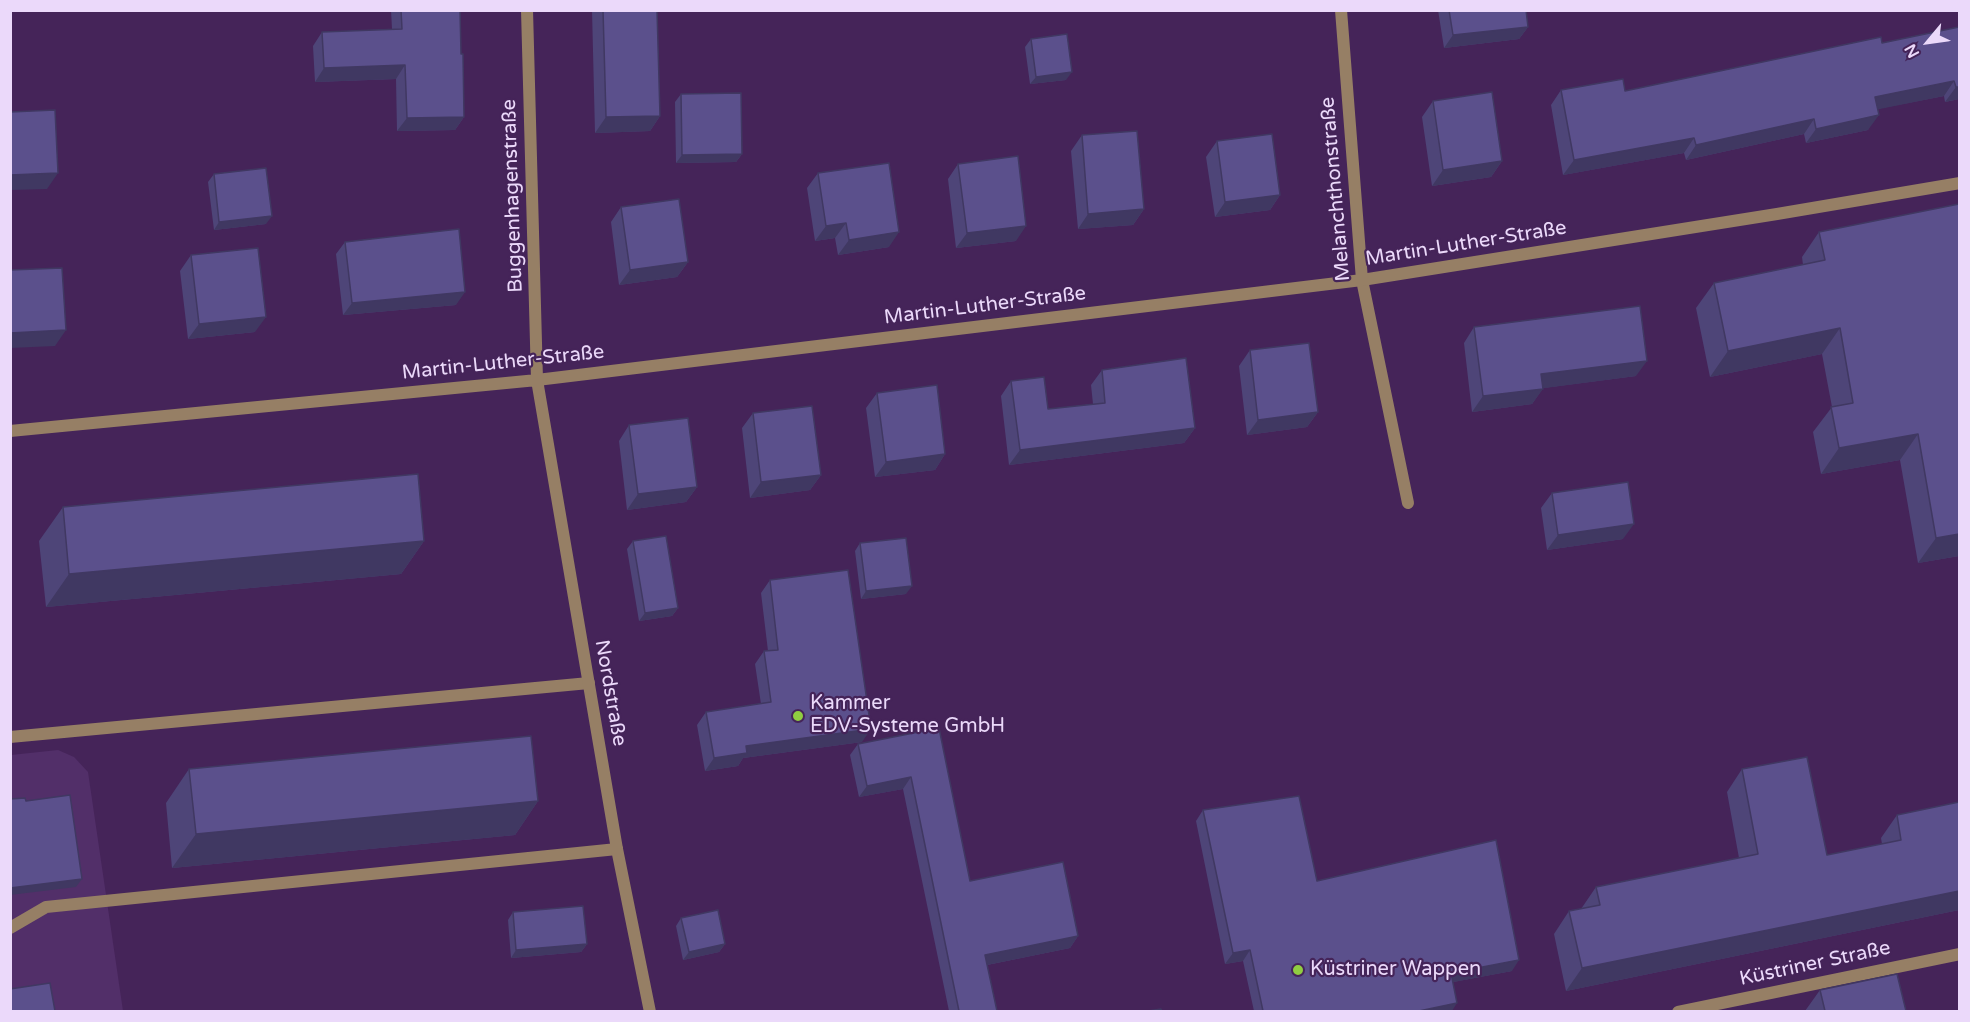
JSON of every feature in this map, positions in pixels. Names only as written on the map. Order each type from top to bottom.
[{"type":"street","name":"Buggenhagenstraße","points":[[527,10],[537,380]]},
{"type":"street","name":"Melanchthonstraße","points":[[1341,10],[1362,280],[1408,503]]},
{"type":"street","name":"Martin-Luther-Straße","points":[[10,431],[537,380],[1362,280],[1959,183]]},
{"type":"street","name":"Nordstraße","points":[[537,380],[617,849],[650,1011]]},
{"type":"street","points":[[10,737],[589,683]]},
{"type":"street","points":[[10,928],[46,907],[617,849]]},
{"type":"street","name":"Küstriner Straße","points":[[1678,1011],[1959,954]]},
{"type":"shaded area","points":[[58,750],[74,757],[88,772],[123,1011],[11,1012],[11,755]]},
{"type":"building","points":[[401,10],[460,10],[464,117],[407,118],[405,65],[324,68],[322,32],[402,29]]},
{"type":"building","points":[[603,10],[657,10],[660,116],[606,117]]},
{"type":"building","points":[[1449,10],[1526,10],[1528,27],[1453,35]]},
{"type":"building","points":[[1959,27],[1959,87],[1956,87],[1954,81],[1875,97],[1879,115],[1816,129],[1814,119],[1696,145],[1694,138],[1574,160],[1561,90],[1623,79],[1625,91],[1881,37],[1882,43]]},
{"type":"building","points":[[1067,34],[1072,72],[1036,77],[1031,39]]},
{"type":"building","points":[[1492,92],[1502,161],[1443,170],[1433,101]]},
{"type":"building","points":[[741,93],[742,154],[682,155],[681,94]]},
{"type":"building","points":[[55,110],[58,173],[10,175],[10,112]]},
{"type":"building","points":[[1137,131],[1144,209],[1088,214],[1082,135]]},
{"type":"building","points":[[1272,134],[1280,195],[1225,202],[1217,141]]},
{"type":"building","points":[[1018,156],[1026,226],[967,233],[958,164]]},
{"type":"building","points":[[889,163],[899,232],[849,240],[846,223],[826,226],[818,173]]},
{"type":"building","points":[[266,168],[272,216],[219,222],[214,174]]},
{"type":"building","points":[[679,199],[688,262],[630,270],[621,207]]},
{"type":"building","points":[[1959,204],[1959,534],[1936,538],[1918,434],[1839,448],[1831,407],[1853,403],[1840,328],[1728,351],[1714,283],[1825,260],[1819,232]]},
{"type":"building","points":[[459,229],[465,292],[352,303],[345,242]]},
{"type":"building","points":[[258,248],[266,317],[199,324],[191,255]]},
{"type":"building","points":[[62,268],[66,330],[10,333],[10,270]]},
{"type":"building","points":[[1640,306],[1647,361],[1541,374],[1543,389],[1483,396],[1474,327]]},
{"type":"building","points":[[1309,343],[1318,412],[1258,420],[1250,350]]},
{"type":"building","points":[[1186,358],[1195,428],[1020,450],[1011,381],[1044,377],[1048,409],[1105,403],[1102,370]]},
{"type":"building","points":[[937,385],[945,454],[886,462],[877,393]]},
{"type":"building","points":[[812,406],[821,475],[761,482],[753,413]]},
{"type":"building","points":[[688,418],[697,487],[638,494],[629,425]]},
{"type":"building","points":[[418,474],[424,541],[69,574],[63,507]]},
{"type":"building","points":[[1628,482],[1634,524],[1558,535],[1552,493]]},
{"type":"building","points":[[666,536],[678,608],[645,613],[633,541]]},
{"type":"building","points":[[906,538],[912,586],[866,591],[860,543]]},
{"type":"building","points":[[848,570],[871,729],[746,746],[747,753],[714,758],[706,712],[771,702],[764,651],[778,650],[770,580]]},
{"type":"building","points":[[939,728],[970,881],[1063,862],[1078,936],[985,955],[997,1011],[959,1011],[911,777],[867,786],[858,744]]},
{"type":"building","points":[[531,736],[538,801],[196,834],[189,769]]},
{"type":"building","points":[[1807,757],[1827,855],[1901,840],[1897,815],[1959,802],[1959,891],[1582,968],[1569,911],[1600,905],[1596,887],[1758,854],[1742,769]]},
{"type":"building","points":[[70,795],[82,879],[10,888],[10,799],[25,798],[26,801]]},
{"type":"building","points":[[1299,796],[1317,881],[1496,840],[1519,960],[1451,973],[1457,1003],[1419,1011],[1263,1011],[1250,950],[1233,953],[1203,810]]},
{"type":"building","points":[[583,906],[587,944],[516,950],[513,912]]},
{"type":"building","points":[[718,910],[725,944],[689,952],[681,918]]},
{"type":"building","points":[[1897,974],[1906,1011],[1825,1011],[1820,990]]},
{"type":"building","points":[[50,983],[55,1011],[10,1011],[10,989]]},
{"type":"place","name":"Kammer EDV-Systeme GmbH","points":[[798,716]]},
{"type":"place","name":"Küstriner Wappen","points":[[1298,970]]}]
